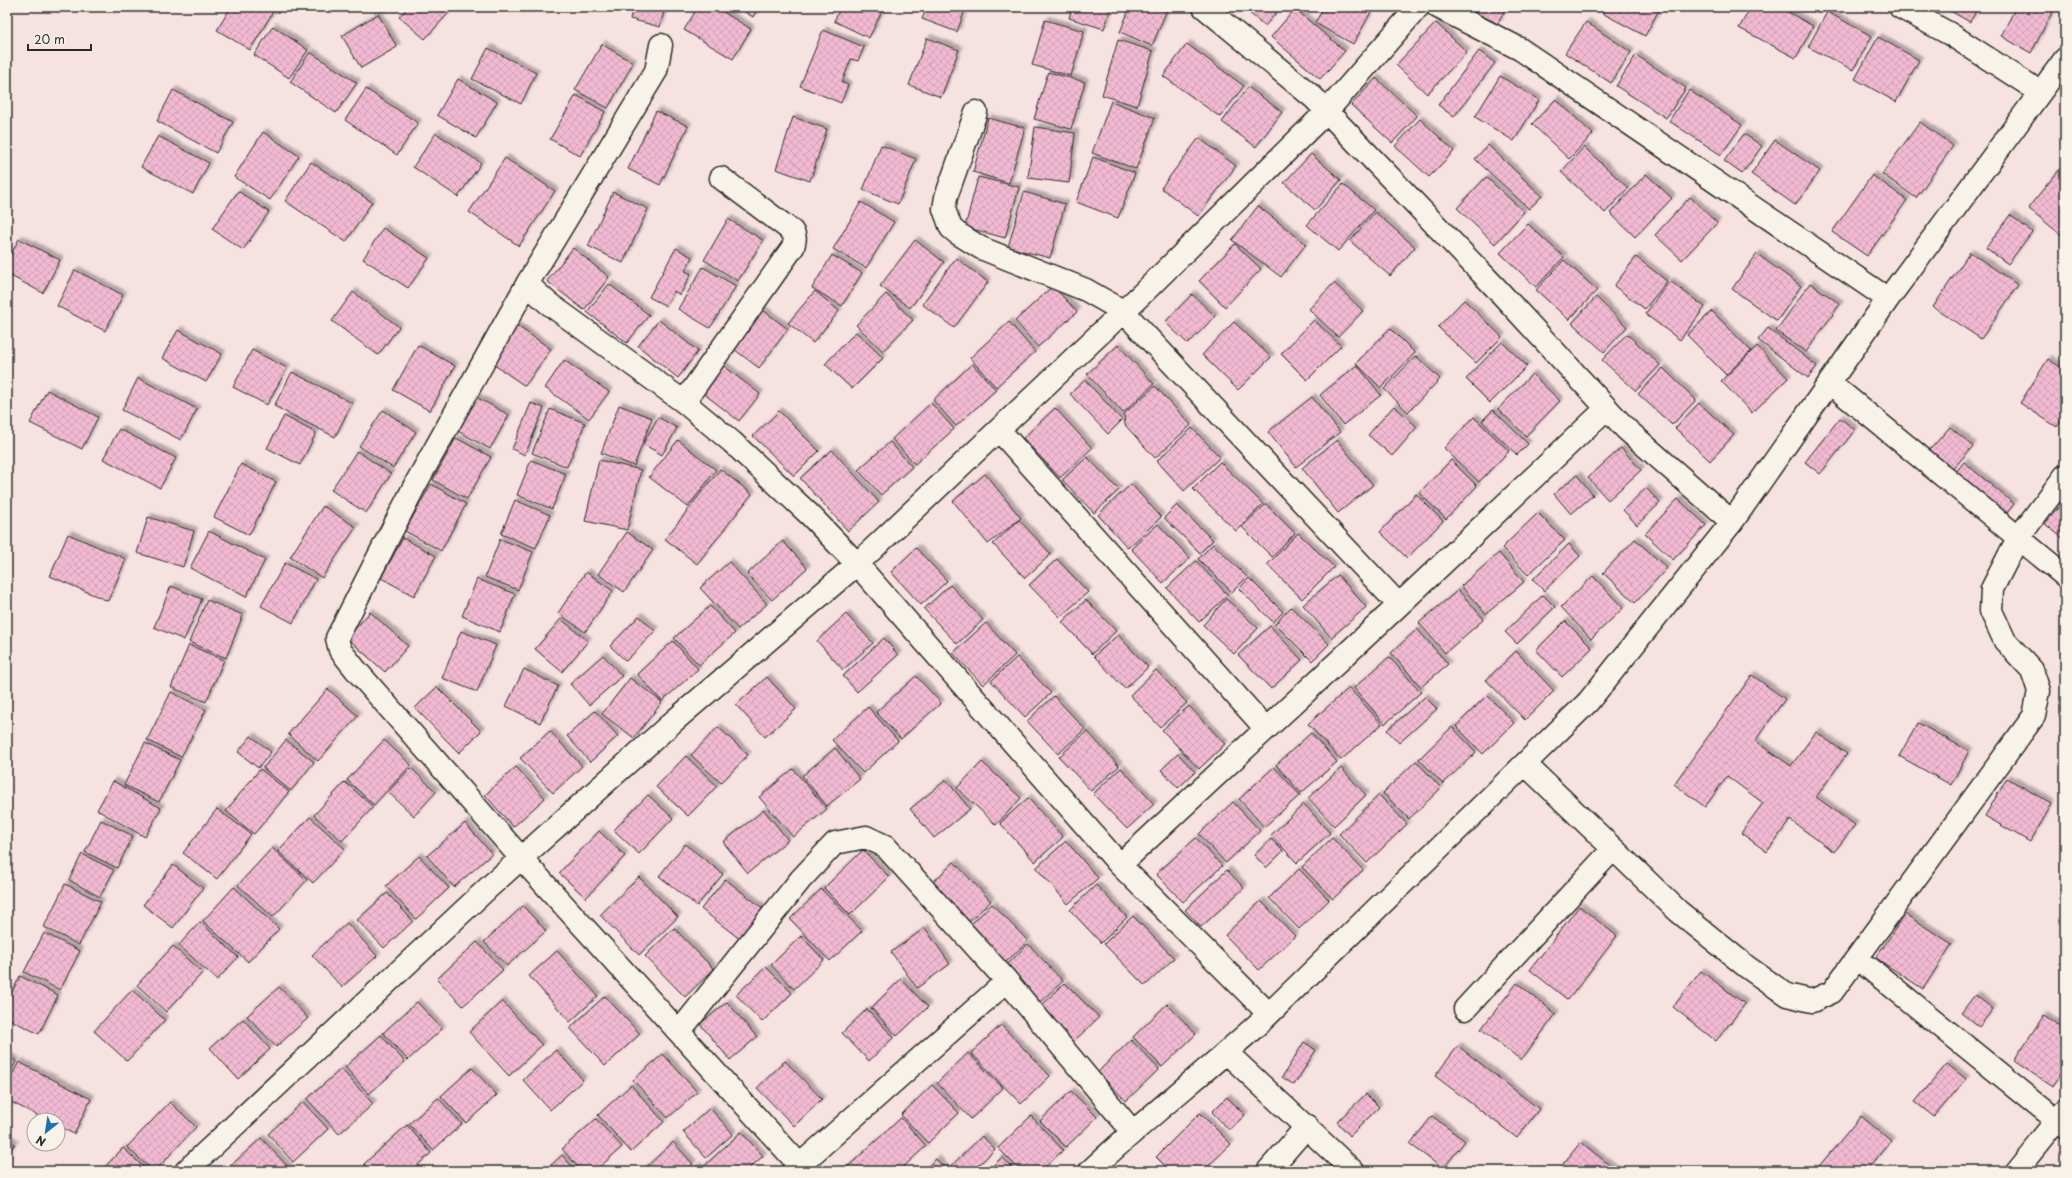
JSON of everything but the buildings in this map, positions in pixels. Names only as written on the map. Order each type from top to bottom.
[{"type":"street","points":[[1204,7],[1314,98],[1495,287],[1626,430],[1732,522]]},
{"type":"street","points":[[191,1169],[522,858],[674,721],[857,564],[999,430],[1146,290],[1326,111],[1418,7]]},
{"type":"street","points":[[1438,7],[1520,49],[1888,299]]},
{"type":"street","points":[[1900,7],[1950,34],[2040,92]]},
{"type":"street","points":[[661,45],[656,71],[527,284],[414,486],[337,638],[340,650],[522,858],[680,1032],[799,1169],[1007,981]]},
{"type":"street","points":[[1090,1171],[1132,1131],[1227,1053],[1269,1014],[1588,702],[1732,522],[1888,299],[2065,59]]},
{"type":"street","points":[[976,112],[946,196],[944,209],[951,228],[981,248],[1086,290],[1123,311],[1399,605]]},
{"type":"street","points":[[684,402],[793,247],[795,239],[795,235],[792,231],[721,178]]},
{"type":"street","points":[[527,284],[548,303],[684,402],[732,442],[810,515],[857,564],[1120,865],[1269,1014]]},
{"type":"street","points":[[1830,382],[2065,576]]},
{"type":"street","points":[[1120,865],[1399,605],[1607,408]]},
{"type":"street","points":[[999,430],[1266,729]]},
{"type":"street","points":[[1524,764],[1678,911],[1746,967],[1787,995],[1812,1001],[1832,992],[2034,716],[2039,691],[2032,670],[2005,641],[1991,611],[1992,589],[2018,538],[2065,476]]},
{"type":"street","points":[[680,1032],[801,879],[834,843],[866,837],[885,846],[1007,981],[1132,1131]]},
{"type":"street","points":[[1465,1009],[1613,849]]},
{"type":"street","points":[[1857,958],[2062,1119],[2016,1171]]},
{"type":"street","points":[[1227,1053],[1307,1126],[1353,1171]]},
{"type":"street","points":[[1268,1171],[1307,1126]]}]
